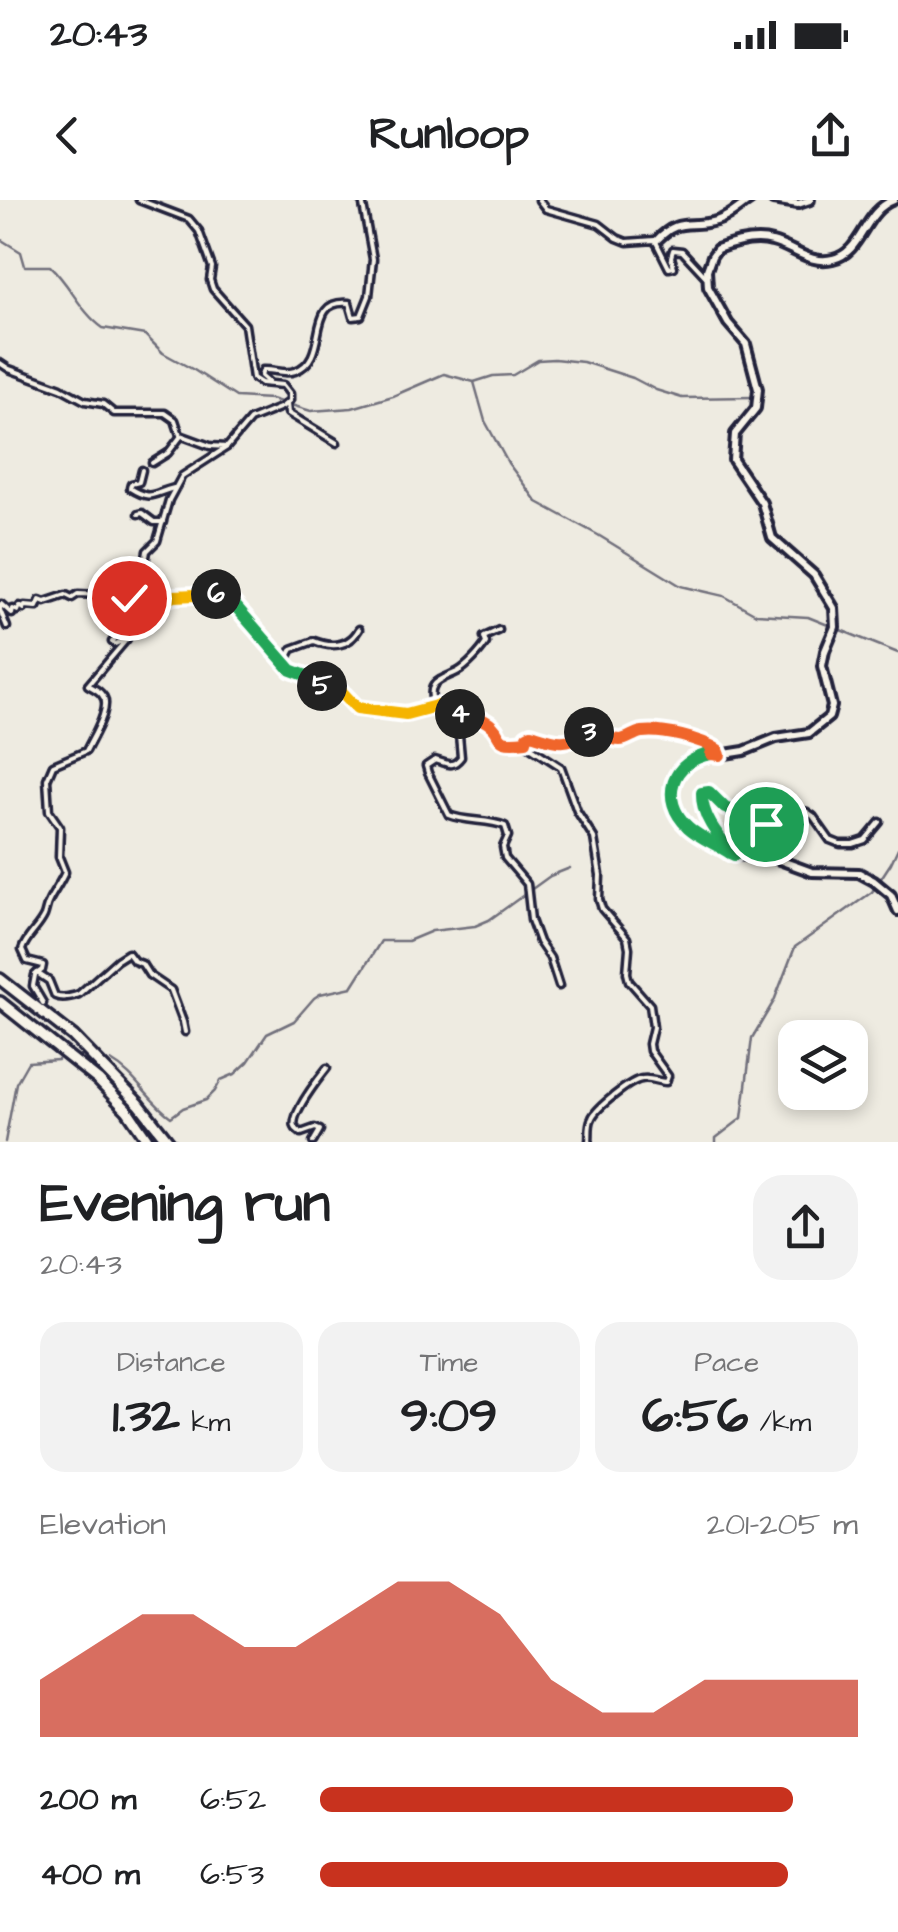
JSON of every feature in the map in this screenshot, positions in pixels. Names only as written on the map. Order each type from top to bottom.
[{"type":"highway","points":[[0,979],[72,1036],[139,1104],[169,1142]]},
{"type":"highway","points":[[0,1002],[98,1080],[127,1110],[149,1142]]},
{"type":"main road","points":[[656,241],[674,225],[719,220],[734,214],[750,200]]},
{"type":"main road","points":[[773,200],[798,204],[810,200]]},
{"type":"main road","points":[[894,200],[876,210],[854,244],[834,259],[812,258],[770,241],[756,240],[718,249],[709,262],[708,287],[721,312],[746,344],[758,389],[756,408],[734,434],[734,460],[762,503],[772,538],[814,575],[828,596],[836,616],[822,658],[832,698],[829,717],[809,733],[686,762],[676,776],[672,793],[676,810],[690,829],[734,855],[771,857],[812,872],[859,874],[891,894],[898,910]]},
{"type":"street","points":[[139,200],[193,222],[212,267],[213,290],[245,325],[253,378],[260,383],[283,385],[290,394],[288,413],[337,443]]},
{"type":"street","points":[[268,382],[262,378],[263,370],[290,372],[310,362],[322,316],[331,304],[348,302],[353,317],[361,316],[372,282],[373,259],[362,200]]},
{"type":"street","points":[[539,200],[546,209],[599,224],[617,238],[656,241],[668,267],[674,267],[672,252],[677,249],[688,255],[707,278]]},
{"type":"street","points":[[0,363],[85,401],[103,404],[114,414],[165,413],[175,420],[181,436],[210,446],[227,446]]},
{"type":"street","points":[[43,1003],[34,986],[42,965],[27,961],[22,946],[35,932],[65,872],[60,858],[60,827],[49,811],[48,779],[53,765],[86,751],[104,715],[106,698],[88,686],[127,639],[112,642],[118,634],[124,601],[144,569],[147,551],[157,541],[174,488],[184,472],[227,446],[250,420],[288,402]]},
{"type":"street","points":[[152,463],[168,453],[181,436]]},
{"type":"street","points":[[142,470],[139,482],[130,488],[140,494],[159,495],[174,488]]},
{"type":"street","points":[[138,514],[163,522]]},
{"type":"street","points":[[8,627],[0,609],[2,604],[12,614],[20,606],[37,607],[40,600],[100,595],[121,589],[131,600],[141,596],[154,603],[174,596],[226,592],[291,670],[320,686],[340,690],[357,708],[406,714],[441,707],[489,724],[503,742],[526,741]]},
{"type":"street","points":[[285,662],[292,649],[314,641],[337,645],[348,642],[359,629]]},
{"type":"street","points":[[434,707],[431,693],[440,678],[463,668],[482,650],[484,637],[499,630]]},
{"type":"street","points":[[457,712],[462,757],[449,766],[435,760],[426,766],[428,774],[448,816],[505,826],[505,858],[527,884],[531,920],[559,986]]},
{"type":"street","points":[[589,1142],[593,1114],[604,1104],[638,1080],[649,1078],[662,1083],[668,1076],[650,1051],[654,1027],[650,1005],[627,973],[630,948],[599,900],[594,838],[577,812],[561,767],[527,745],[527,736],[567,742],[591,732],[619,740],[659,731],[715,747],[720,755]]},
{"type":"street","points":[[734,855],[710,825],[702,793],[709,792],[725,808],[766,824],[807,812],[830,840],[840,844],[864,840],[880,822]]},
{"type":"street","points":[[37,973],[50,981],[55,996],[73,996],[128,954],[171,990],[185,1032]]},
{"type":"street","points":[[313,1142],[320,1130],[301,1133],[294,1126],[295,1119],[327,1068]]},
{"type":"waterway","points":[[0,239],[21,252],[25,266],[50,266],[103,328],[145,335],[163,353],[236,397],[271,399],[311,411],[352,408],[444,374],[474,382],[513,375],[538,360],[554,359],[583,362],[682,398],[754,397]]},
{"type":"waterway","points":[[474,382],[485,421],[508,463],[537,502],[681,586],[724,596],[756,614],[808,617],[898,653]]},
{"type":"waterway","points":[[716,1142],[742,1118],[752,1038],[774,1001],[795,947],[872,892],[898,848]]},
{"type":"waterway","points":[[111,1061],[171,1117],[206,1100],[221,1080],[248,1062],[267,1034],[294,1021],[314,998],[352,987],[381,941],[408,941],[432,931],[475,926],[550,876],[570,868]]},
{"type":"waterway","points":[[5,1142],[16,1083],[28,1062],[58,1060]]},
{"type":"route","points":[[129,598],[148,597],[154,603],[174,596],[224,591],[291,670],[320,686],[338,688],[357,708],[406,714],[441,707],[483,720],[508,744],[526,741],[531,734],[567,742],[591,732],[623,740],[638,733],[659,731],[715,747],[720,755],[696,757],[686,762],[676,776],[672,793],[680,818],[690,829],[734,855],[710,825],[702,793],[709,792],[725,808],[766,824]]}]
